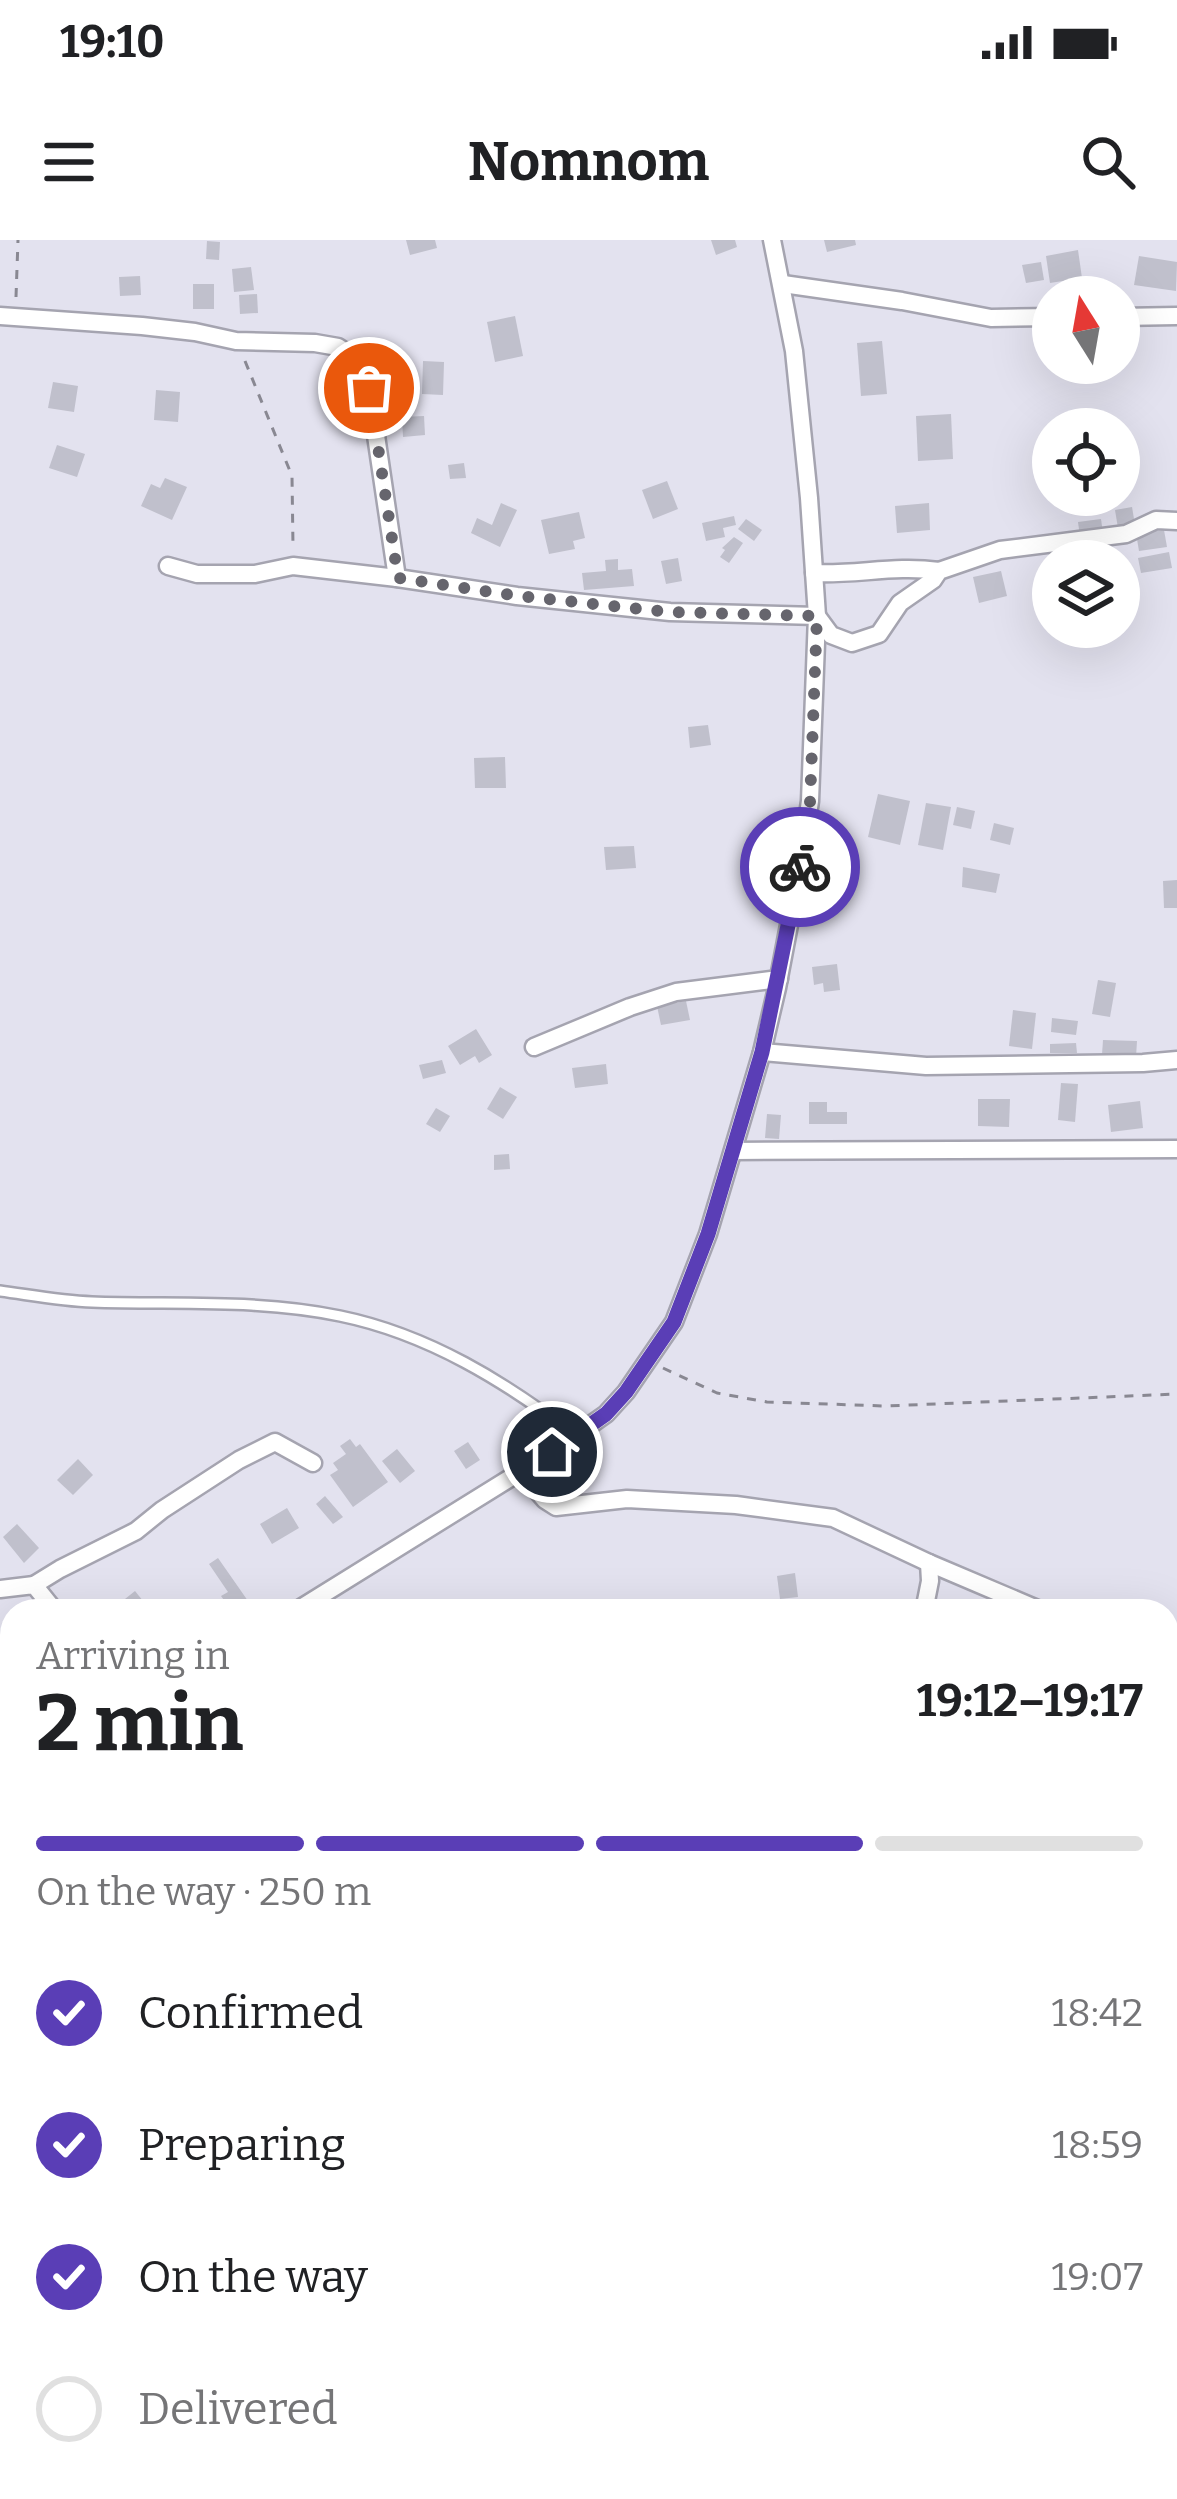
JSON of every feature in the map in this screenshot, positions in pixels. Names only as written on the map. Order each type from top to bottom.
[{"type":"street","points":[[321,1599],[606,1414],[674,1322],[708,1234],[762,1052],[810,802],[817,616],[794,351],[772,240]]},
{"type":"street","points":[[783,284],[991,318],[1032,317]]},
{"type":"street","points":[[7,316],[142,326],[236,341],[315,343],[338,347],[361,362],[398,578]]},
{"type":"street","points":[[1140,316],[1177,316]]},
{"type":"street","points":[[814,573],[848,575],[908,567],[939,571],[1000,550],[1126,534],[1156,520],[1177,521]]},
{"type":"street","points":[[168,566],[197,574],[255,574],[292,566],[670,612],[817,616]]},
{"type":"street","points":[[817,616],[831,635],[852,643],[880,634],[900,604],[939,571]]},
{"type":"street","points":[[534,1047],[676,992],[779,979]]},
{"type":"street","points":[[762,1052],[926,1066],[1177,1060]]},
{"type":"street","points":[[733,1151],[1177,1150]]},
{"type":"street","points":[[0,1589],[34,1585],[136,1531],[239,1460],[275,1442],[314,1463]]},
{"type":"street","points":[[520,1471],[556,1507],[627,1499],[736,1505],[833,1518],[1014,1599]]},
{"type":"street","points":[[926,1599],[929,1563]]},
{"type":"street","points":[[34,1585],[45,1599]]},
{"type":"lane","points":[[0,1291],[85,1302],[259,1306],[339,1316],[403,1334],[454,1358],[522,1395],[576,1436]]},
{"type":"path","points":[[7,316],[18,240]]},
{"type":"path","points":[[236,341],[292,476],[292,566]]},
{"type":"path","points":[[647,1361],[717,1393],[767,1402],[885,1406],[1177,1394]]},
{"type":"building","points":[[406,240],[435,240],[437,248],[410,255]]},
{"type":"building","points":[[711,240],[735,240],[737,247],[716,255]]},
{"type":"building","points":[[824,240],[855,240],[856,245],[827,252]]},
{"type":"building","points":[[207,241],[220,242],[219,260],[206,259]]},
{"type":"building","points":[[1078,250],[1082,276],[1049,276],[1046,256]]},
{"type":"building","points":[[1139,256],[1177,262],[1176,291],[1140,286],[1140,276],[1136,276]]},
{"type":"building","points":[[1041,262],[1043,276],[1032,276],[1032,282],[1026,283],[1022,265]]},
{"type":"building","points":[[251,267],[254,290],[234,292],[232,269]]},
{"type":"building","points":[[140,276],[141,295],[120,296],[119,277]]},
{"type":"building","points":[[193,284],[214,284],[214,309],[193,309]]},
{"type":"building","points":[[257,294],[258,313],[240,314],[239,295]]},
{"type":"building","points":[[515,316],[523,356],[495,362],[487,322]]},
{"type":"building","points":[[882,341],[887,394],[861,396],[857,343]]},
{"type":"building","points":[[423,361],[444,362],[443,395],[422,394]]},
{"type":"building","points":[[53,382],[78,386],[74,412],[48,408]]},
{"type":"building","points":[[156,390],[180,392],[178,422],[154,420]]},
{"type":"building","points":[[951,414],[953,459],[918,461],[916,416]]},
{"type":"building","points":[[424,416],[425,435],[403,437],[402,417]]},
{"type":"building","points":[[57,445],[85,454],[77,477],[49,468]]},
{"type":"building","points":[[464,463],[466,478],[450,479],[448,465]]},
{"type":"building","points":[[165,478],[187,487],[172,520],[141,506],[151,484],[160,488]]},
{"type":"building","points":[[667,481],[678,509],[653,519],[642,490]]},
{"type":"building","points":[[501,503],[517,510],[500,547],[471,533],[477,518],[492,525]]},
{"type":"building","points":[[929,503],[930,530],[897,533],[895,506]]},
{"type":"building","points":[[579,512],[585,538],[573,541],[575,549],[549,554],[541,520]]},
{"type":"building","points":[[734,516],[736,525],[723,528],[725,537],[706,541],[702,523]]},
{"type":"building","points":[[1116,516],[1134,516],[1135,525],[1118,528]]},
{"type":"building","points":[[746,519],[762,530],[754,541],[738,529]]},
{"type":"building","points":[[1101,519],[1103,533],[1080,537],[1078,522]]},
{"type":"building","points":[[1164,530],[1167,547],[1140,551],[1136,533]]},
{"type":"building","points":[[734,537],[743,543],[729,563],[720,557]]},
{"type":"building","points":[[1169,552],[1172,568],[1141,573],[1140,558]]},
{"type":"building","points":[[678,558],[682,581],[666,584],[661,561]]},
{"type":"building","points":[[618,559],[618,570],[632,569],[634,586],[584,590],[582,573],[606,571],[605,560]]},
{"type":"building","points":[[1001,571],[1007,596],[979,603],[973,577]]},
{"type":"building","points":[[708,725],[711,745],[690,748],[688,727]]},
{"type":"building","points":[[505,757],[506,788],[475,788],[474,758]]},
{"type":"building","points":[[878,794],[910,801],[900,845],[868,837]]},
{"type":"building","points":[[926,803],[951,807],[943,850],[918,845]]},
{"type":"building","points":[[957,807],[975,811],[971,829],[953,825]]},
{"type":"building","points":[[994,823],[1014,828],[1010,845],[990,840]]},
{"type":"building","points":[[634,846],[636,868],[606,870],[604,847]]},
{"type":"building","points":[[963,867],[1000,874],[996,893],[962,887]]},
{"type":"building","points":[[1177,880],[1177,908],[1164,908],[1163,881]]},
{"type":"building","points":[[837,964],[840,990],[824,992],[823,983],[814,985],[812,967]]},
{"type":"building","points":[[1098,980],[1116,983],[1110,1017],[1092,1014]]},
{"type":"building","points":[[686,1001],[690,1020],[661,1025],[657,1006]]},
{"type":"building","points":[[1013,1010],[1036,1013],[1032,1049],[1009,1046]]},
{"type":"building","points":[[1052,1018],[1078,1021],[1076,1035],[1051,1032]]},
{"type":"building","points":[[476,1029],[492,1055],[479,1063],[475,1056],[460,1065],[448,1046]]},
{"type":"building","points":[[1103,1040],[1137,1041],[1136,1057],[1102,1055]]},
{"type":"building","points":[[1076,1043],[1077,1053],[1050,1053],[1050,1044]]},
{"type":"building","points":[[442,1060],[446,1073],[423,1079],[419,1065]]},
{"type":"building","points":[[606,1064],[608,1084],[575,1088],[572,1068]]},
{"type":"building","points":[[1061,1083],[1078,1084],[1075,1122],[1058,1120]]},
{"type":"building","points":[[500,1087],[517,1097],[503,1119],[487,1109]]},
{"type":"building","points":[[978,1099],[1010,1099],[1009,1127],[978,1126]]},
{"type":"building","points":[[1140,1101],[1143,1128],[1111,1132],[1108,1105]]},
{"type":"building","points":[[809,1102],[827,1102],[827,1112],[847,1112],[847,1124],[809,1124]]},
{"type":"building","points":[[436,1108],[450,1116],[440,1132],[426,1124]]},
{"type":"building","points":[[767,1114],[781,1115],[779,1139],[765,1138]]},
{"type":"building","points":[[509,1154],[510,1169],[494,1170],[494,1155]]},
{"type":"building","points":[[350,1439],[356,1447],[360,1444],[388,1482],[353,1507],[330,1475],[338,1470],[333,1463],[346,1454],[340,1446]]},
{"type":"building","points":[[468,1442],[480,1460],[466,1469],[454,1451]]},
{"type":"building","points":[[397,1449],[415,1471],[400,1483],[382,1461]]},
{"type":"building","points":[[78,1459],[93,1475],[73,1495],[57,1480]]},
{"type":"building","points":[[325,1496],[343,1517],[333,1524],[316,1504]]},
{"type":"building","points":[[287,1508],[299,1528],[272,1544],[260,1524]]},
{"type":"building","points":[[17,1524],[39,1548],[24,1563],[3,1537]]},
{"type":"building","points":[[218,1558],[247,1599],[223,1599],[228,1592],[209,1564]]},
{"type":"building","points":[[795,1573],[798,1597],[780,1599],[777,1576]]},
{"type":"way so far","points":[[369,388],[398,578],[670,612],[817,616],[810,802],[800,867]]},
{"type":"route","points":[[552,1452],[606,1414],[674,1322],[708,1234],[762,1052],[800,867]]}]
